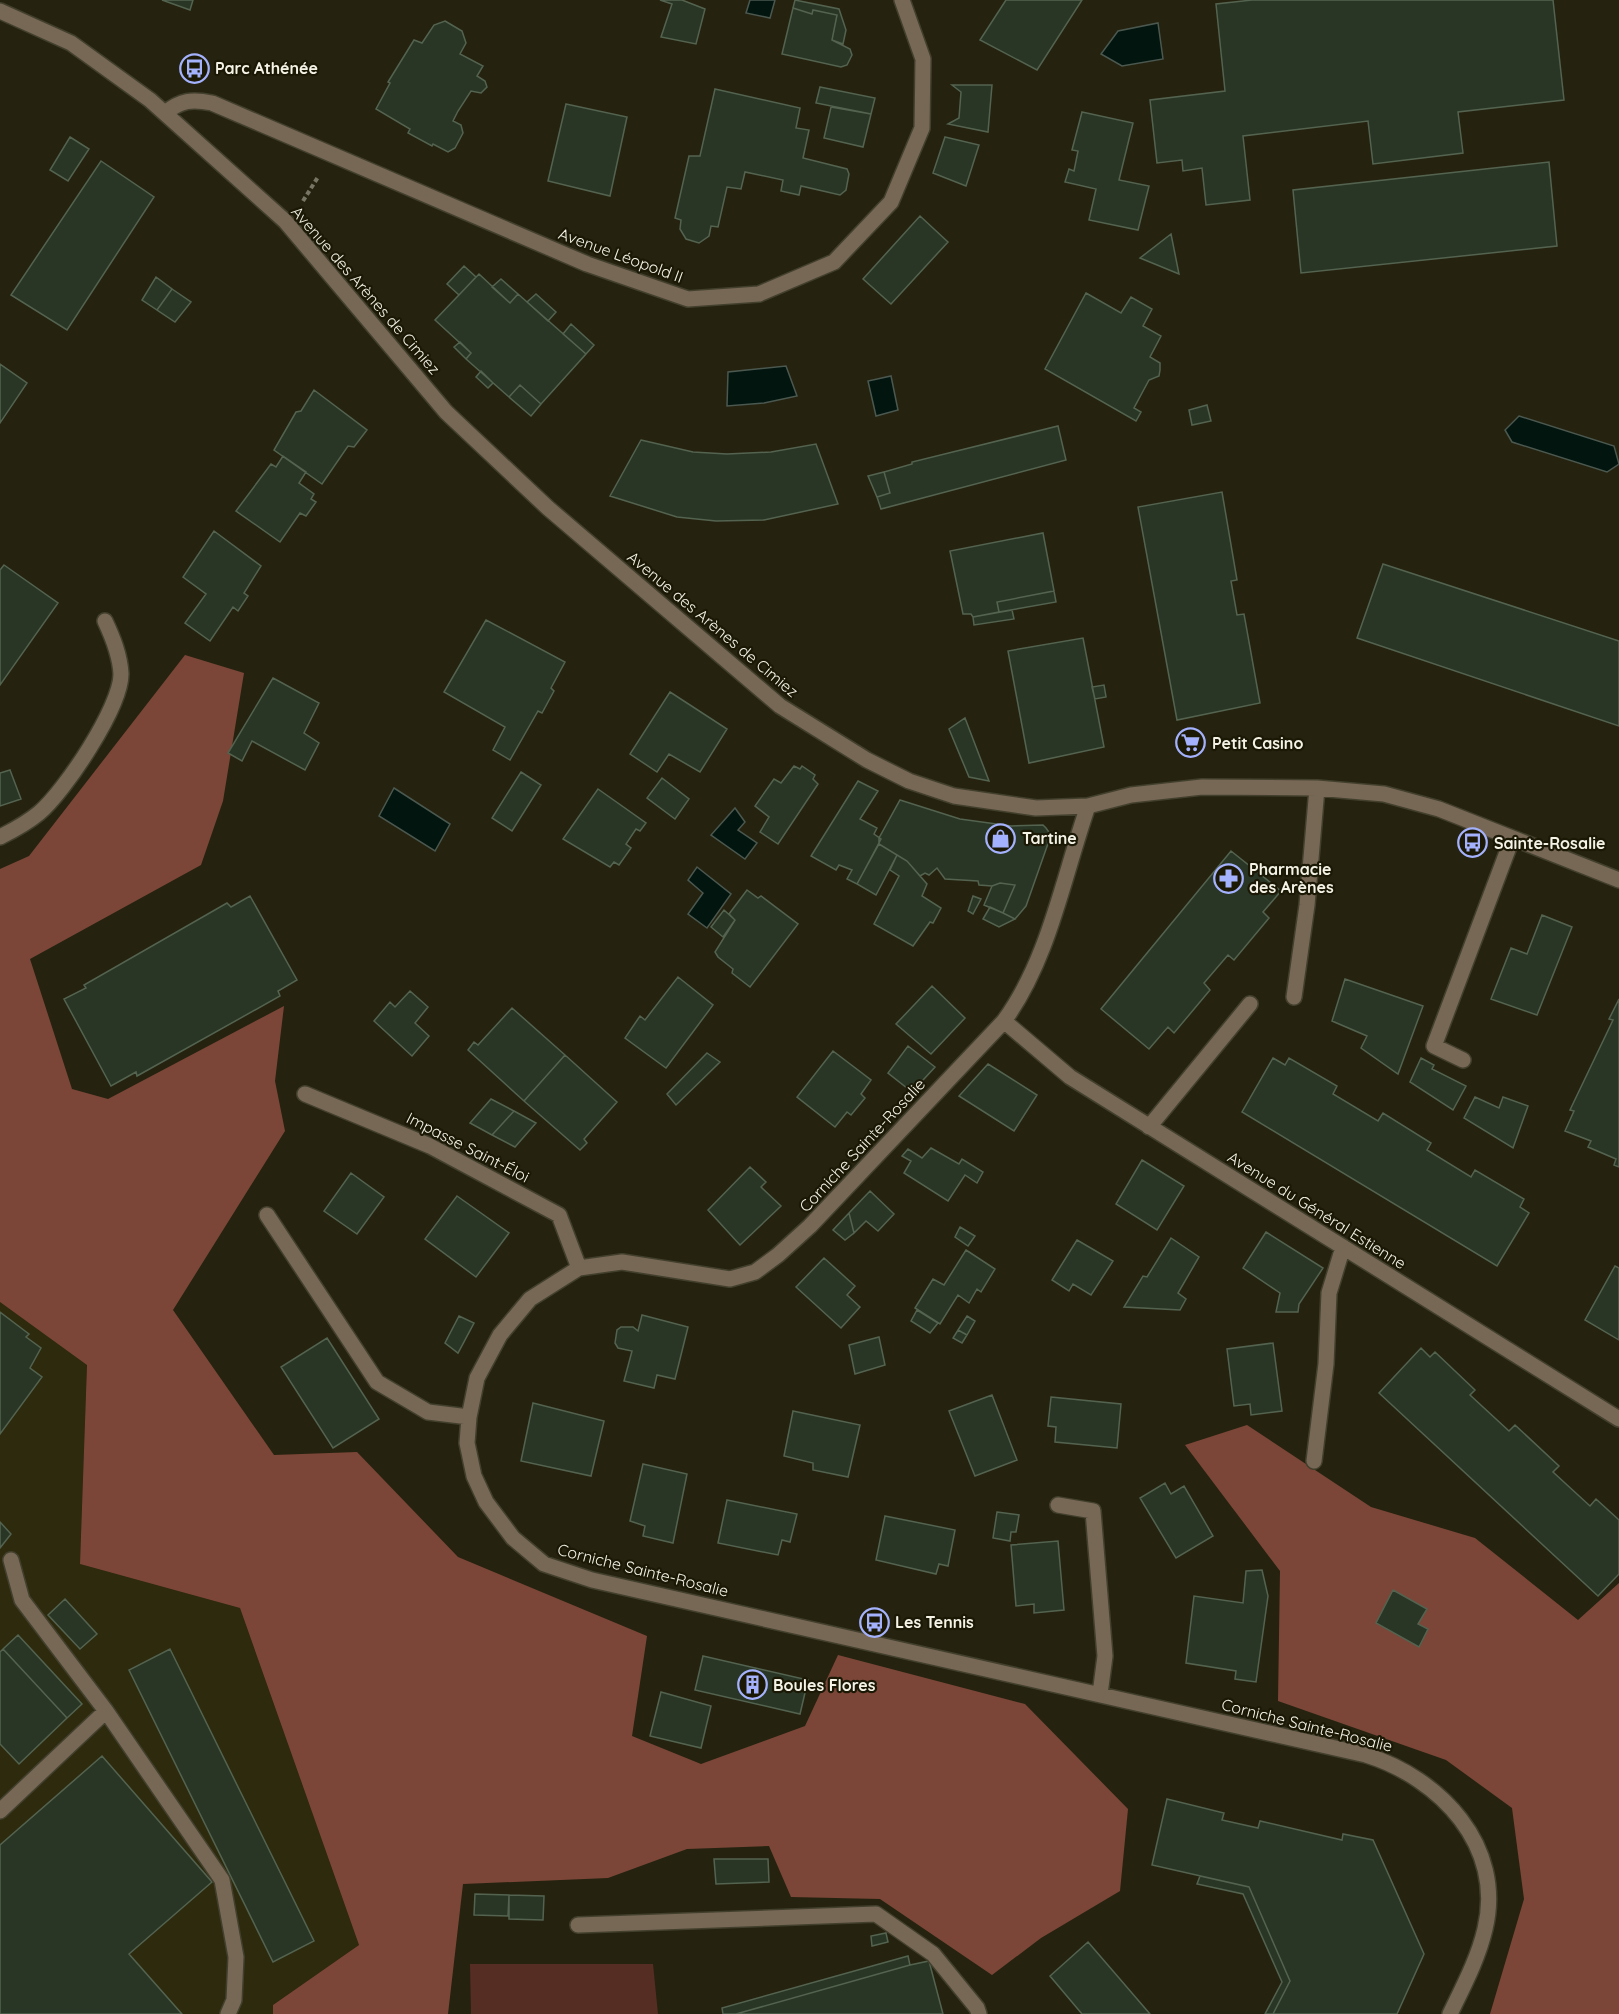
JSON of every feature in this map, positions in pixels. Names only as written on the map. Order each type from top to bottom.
[{"type":"street","name":"Avenue Léopold II","points":[[165,113],[179,102],[194,99],[212,103],[587,264],[688,299],[759,294],[834,262],[891,202],[922,128],[923,59],[902,0]]},
{"type":"street","name":"Avenue des Arènes de Cimiez","points":[[0,11],[71,43],[165,113],[285,220],[446,412],[548,508],[780,706],[867,760],[909,781],[954,796],[1036,808],[1088,806],[1131,795],[1202,788],[1317,788],[1384,794],[1439,809],[1619,880]]},
{"type":"street","points":[[0,837],[41,812],[57,793],[99,731],[114,703],[121,676],[117,647],[105,621]]},
{"type":"street","points":[[1294,997],[1308,905],[1317,788]]},
{"type":"street","name":"Corniche Sainte-Rosalie","points":[[1088,806],[1036,968],[1023,994],[1004,1021],[810,1226],[755,1272],[730,1279],[622,1262],[579,1268],[530,1299],[500,1335],[477,1378],[469,1417],[467,1443],[474,1476],[486,1503],[513,1538],[544,1564],[592,1580],[1386,1761],[1429,1786],[1449,1803],[1461,1818],[1479,1851],[1488,1887],[1485,1930],[1450,2014]]},
{"type":"street","points":[[1463,1060],[1434,1046],[1512,839]]},
{"type":"street","points":[[1149,1127],[1250,1004]]},
{"type":"street","name":"Avenue du Général Estienne","points":[[1004,1021],[1070,1077],[1619,1419]]},
{"type":"street","name":"Impasse Saint-Éloi","points":[[305,1094],[438,1151],[559,1215],[579,1268]]},
{"type":"street","points":[[267,1215],[377,1382],[428,1412],[469,1417]]},
{"type":"street","points":[[1314,1461],[1326,1364],[1329,1293],[1343,1247]]},
{"type":"street","points":[[1058,1505],[1093,1511],[1105,1656],[1100,1694]]},
{"type":"street","points":[[11,1560],[22,1600],[106,1711],[222,1880],[236,1957],[234,2000],[228,2014]]},
{"type":"street","points":[[0,1811],[106,1711]]},
{"type":"street","points":[[578,1925],[876,1914],[933,1954],[978,2008],[979,2014]]},
{"type":"shaded area","points":[[750,0],[775,0],[770,18],[746,13]]},
{"type":"shaded area","points":[[1158,23],[1163,59],[1122,66],[1101,54],[1118,31]]},
{"type":"shaded area","points":[[786,366],[797,396],[764,403],[727,406],[728,372]]},
{"type":"shaded area","points":[[891,376],[898,410],[876,416],[868,381]]},
{"type":"shaded area","points":[[1519,416],[1614,446],[1619,464],[1607,472],[1512,442],[1505,430]]},
{"type":"shaded area","points":[[185,655],[244,673],[223,801],[201,865],[30,959],[72,1089],[108,1099],[284,1006],[275,1081],[285,1131],[173,1310],[274,1455],[357,1452],[458,1557],[647,1636],[632,1736],[701,1764],[805,1726],[838,1655],[1025,1704],[1128,1809],[1120,1891],[1041,1938],[992,1975],[880,1899],[791,1897],[769,1846],[687,1849],[608,1878],[463,1884],[448,2014],[273,2014],[273,2005],[359,1945],[240,1608],[80,1564],[87,1365],[0,1302],[0,869],[29,856]]},
{"type":"shaded area","points":[[394,788],[450,824],[435,851],[379,816]]},
{"type":"shaded area","points":[[735,808],[745,822],[738,830],[757,843],[745,859],[711,835]]},
{"type":"shaded area","points":[[697,867],[731,894],[707,928],[688,914],[703,893],[688,880]]},
{"type":"shaded area","points":[[0,1302],[87,1364],[80,1564],[240,1608],[359,1945],[273,2005],[273,2014],[0,2014]]},
{"type":"shaded area","points":[[1247,1425],[1371,1507],[1475,1538],[1578,1620],[1619,1583],[1619,2014],[1490,2014],[1524,1899],[1512,1808],[1446,1760],[1278,1701],[1280,1571],[1185,1445]]},
{"type":"shaded area","points":[[470,1964],[653,1964],[658,2014],[471,2014]]},
{"type":"building","points":[[162,0],[193,0],[190,10]]},
{"type":"building","points":[[660,0],[682,0],[705,9],[696,44],[661,37],[672,4]]},
{"type":"building","points":[[795,0],[839,9],[846,30],[843,44],[832,40],[837,15],[813,10],[812,14],[793,8]]},
{"type":"building","points":[[1006,0],[1082,0],[1037,70],[980,40]]},
{"type":"building","points":[[1252,0],[1553,0],[1564,100],[1458,112],[1463,153],[1373,164],[1368,121],[1243,136],[1250,200],[1206,205],[1202,168],[1183,171],[1182,160],[1157,163],[1150,100],[1225,91],[1216,4]]},
{"type":"building","points":[[793,8],[812,14],[813,10],[837,15],[832,40],[850,49],[852,55],[847,65],[841,67],[782,54]]},
{"type":"building","points":[[445,21],[462,31],[466,43],[460,54],[483,66],[477,76],[485,81],[487,87],[481,93],[471,91],[458,111],[453,121],[461,125],[463,133],[455,148],[448,152],[408,133],[410,129],[376,109],[390,83],[388,82],[414,40],[422,43],[434,25]]},
{"type":"building","points":[[952,85],[992,85],[988,132],[948,124],[959,118],[961,92]]},
{"type":"building","points":[[820,87],[875,98],[871,114],[816,103]]},
{"type":"building","points":[[715,89],[800,108],[796,128],[809,130],[803,158],[847,169],[849,174],[846,190],[840,195],[801,186],[799,195],[781,191],[783,180],[745,172],[741,189],[727,187],[718,227],[711,226],[709,236],[699,243],[686,239],[680,229],[681,220],[675,218],[689,156],[700,156]]},
{"type":"building","points":[[566,104],[627,117],[610,196],[548,181]]},
{"type":"building","points":[[831,107],[871,114],[863,147],[824,138]]},
{"type":"building","points":[[1082,112],[1133,123],[1119,180],[1149,186],[1138,230],[1089,220],[1096,189],[1065,182],[1069,169],[1074,171],[1078,151],[1072,150]]},
{"type":"building","points":[[70,137],[89,149],[68,181],[50,170]]},
{"type":"building","points":[[945,137],[979,145],[966,186],[933,173]]},
{"type":"building","points":[[101,161],[154,197],[67,330],[11,295]]},
{"type":"building","points":[[1549,162],[1557,246],[1301,273],[1293,190]]},
{"type":"building","points":[[920,216],[948,242],[891,304],[863,279]]},
{"type":"building","points":[[1171,234],[1179,274],[1140,258]]},
{"type":"building","points":[[464,266],[476,277],[459,295],[447,284]]},
{"type":"building","points":[[479,274],[510,303],[518,294],[586,354],[541,404],[520,385],[509,397],[466,359],[471,353],[435,320]]},
{"type":"building","points":[[156,277],[172,289],[157,310],[142,300]]},
{"type":"building","points":[[501,279],[518,294],[510,303],[492,287]]},
{"type":"building","points":[[172,289],[191,302],[175,322],[157,310]]},
{"type":"building","points":[[1086,293],[1121,313],[1131,297],[1152,309],[1143,326],[1161,336],[1150,357],[1160,363],[1160,370],[1159,376],[1149,380],[1134,408],[1141,412],[1136,421],[1045,369]]},
{"type":"building","points":[[536,294],[556,312],[548,321],[527,302]]},
{"type":"building","points":[[571,324],[594,345],[586,354],[563,334]]},
{"type":"building","points":[[460,342],[471,353],[466,359],[454,347]]},
{"type":"building","points":[[0,364],[27,383],[0,423]]},
{"type":"building","points":[[481,371],[493,383],[488,388],[476,377]]},
{"type":"building","points":[[520,385],[541,404],[531,416],[509,397]]},
{"type":"building","points":[[314,390],[367,430],[354,447],[348,446],[322,484],[274,450],[296,412],[301,411]]},
{"type":"building","points":[[1207,405],[1211,421],[1192,425],[1189,410]]},
{"type":"building","points":[[1058,426],[1066,460],[881,509],[877,497],[890,493],[884,472],[912,464],[912,462]]},
{"type":"building","points":[[641,440],[693,452],[727,454],[771,452],[816,444],[838,504],[764,520],[716,521],[677,517],[610,496]]},
{"type":"building","points":[[283,456],[306,472],[299,483],[314,494],[311,499],[316,502],[306,516],[300,513],[280,542],[236,511],[271,464],[276,467]]},
{"type":"building","points":[[884,472],[890,493],[877,497],[868,476]]},
{"type":"building","points":[[1222,492],[1237,580],[1231,581],[1237,615],[1244,614],[1260,703],[1177,720],[1138,507]]},
{"type":"building","points":[[214,531],[261,566],[244,593],[248,596],[238,611],[233,607],[210,641],[185,623],[206,594],[183,577]]},
{"type":"building","points":[[1043,533],[1054,591],[997,602],[999,612],[973,617],[971,614],[963,614],[950,551]]},
{"type":"building","points":[[1383,564],[1619,641],[1619,726],[1357,638]]},
{"type":"building","points":[[4,565],[58,603],[0,685],[0,570]]},
{"type":"building","points":[[1054,591],[1056,602],[999,612],[997,602]]},
{"type":"building","points":[[1012,610],[1014,619],[974,625],[973,617]]},
{"type":"building","points":[[486,620],[565,662],[551,688],[554,691],[542,713],[538,711],[510,760],[493,750],[505,727],[444,692]]},
{"type":"building","points":[[1083,638],[1104,747],[1029,763],[1008,651]]},
{"type":"building","points":[[273,678],[319,703],[304,733],[319,743],[305,770],[252,741],[242,761],[228,753]]},
{"type":"building","points":[[1104,685],[1106,697],[1095,699],[1092,687]]},
{"type":"building","points":[[670,692],[727,729],[700,772],[669,754],[657,772],[630,754]]},
{"type":"building","points":[[965,718],[989,781],[969,777],[949,729]]},
{"type":"building","points":[[794,766],[800,769],[802,766],[815,775],[813,779],[818,784],[778,844],[760,832],[769,817],[755,806],[774,779],[781,783]]},
{"type":"building","points":[[10,770],[21,799],[0,806],[0,773]]},
{"type":"building","points":[[521,772],[541,785],[512,831],[492,818]]},
{"type":"building","points":[[662,778],[689,799],[675,819],[647,798]]},
{"type":"building","points":[[858,781],[878,791],[860,819],[877,828],[874,834],[881,839],[857,884],[847,879],[852,870],[839,865],[836,870],[811,856]]},
{"type":"building","points":[[598,789],[646,823],[640,831],[636,829],[626,844],[631,848],[619,865],[614,862],[610,867],[563,839]]},
{"type":"building","points":[[900,800],[960,819],[1011,826],[1043,825],[1046,828],[1051,835],[1026,906],[1015,919],[1003,913],[1015,885],[1000,883],[992,886],[979,885],[978,881],[945,879],[937,868],[929,875],[925,873],[920,876],[907,861],[879,844],[879,838]]},
{"type":"building","points":[[879,844],[897,855],[876,895],[857,884]]},
{"type":"building","points":[[1231,851],[1281,891],[1263,912],[1269,918],[1234,960],[1228,955],[1204,983],[1210,990],[1174,1033],[1168,1027],[1149,1049],[1101,1009]]},
{"type":"building","points":[[897,855],[907,861],[927,884],[922,896],[941,908],[933,923],[930,922],[913,946],[874,924],[899,876],[890,870]]},
{"type":"building","points":[[1000,883],[1015,885],[1003,913],[984,905],[992,886]]},
{"type":"building","points":[[747,890],[758,898],[761,896],[798,924],[750,987],[732,973],[733,969],[715,952],[735,920],[729,914]]},
{"type":"building","points":[[250,896],[297,980],[278,991],[280,996],[137,1076],[136,1072],[111,1086],[64,999],[86,988],[84,985],[227,903],[231,907]]},
{"type":"building","points":[[973,896],[981,899],[973,914],[968,911]]},
{"type":"building","points":[[990,907],[1015,919],[999,927],[983,919]]},
{"type":"building","points":[[724,910],[735,920],[723,937],[711,927]]},
{"type":"building","points":[[1542,915],[1572,927],[1537,1015],[1491,999],[1511,948],[1527,954]]},
{"type":"building","points":[[678,977],[713,1005],[666,1068],[625,1038],[640,1016],[645,1020]]},
{"type":"building","points":[[1345,979],[1423,1006],[1398,1074],[1361,1048],[1367,1036],[1332,1021]]},
{"type":"building","points":[[932,986],[965,1018],[931,1054],[896,1024]]},
{"type":"building","points":[[410,991],[428,1007],[415,1023],[429,1036],[412,1056],[374,1021],[390,1002],[395,1007]]},
{"type":"building","points":[[1619,999],[1619,1167],[1614,1165],[1616,1159],[1588,1147],[1591,1141],[1565,1131],[1574,1111],[1570,1110],[1613,1020],[1609,1019]]},
{"type":"building","points":[[512,1008],[565,1055],[524,1101],[468,1050],[474,1042],[478,1045]]},
{"type":"building","points":[[908,1046],[935,1067],[912,1092],[888,1073]]},
{"type":"building","points":[[833,1051],[871,1080],[861,1094],[865,1098],[851,1115],[847,1112],[835,1127],[797,1097]]},
{"type":"building","points":[[707,1053],[720,1062],[676,1105],[667,1094]]},
{"type":"building","points":[[565,1055],[617,1102],[584,1139],[587,1143],[580,1150],[524,1101]]},
{"type":"building","points":[[1273,1058],[1285,1065],[1289,1058],[1337,1086],[1333,1094],[1378,1121],[1383,1113],[1431,1143],[1427,1150],[1471,1177],[1475,1170],[1524,1199],[1520,1207],[1529,1213],[1497,1266],[1242,1112]]},
{"type":"building","points":[[1421,1058],[1434,1065],[1432,1069],[1466,1086],[1453,1110],[1410,1082]]},
{"type":"building","points":[[988,1064],[1037,1095],[1014,1131],[959,1096]]},
{"type":"building","points":[[1475,1097],[1499,1108],[1503,1097],[1528,1106],[1513,1148],[1464,1118]]},
{"type":"building","points":[[491,1099],[514,1111],[492,1135],[470,1123]]},
{"type":"building","points":[[514,1111],[536,1123],[515,1147],[492,1135]]},
{"type":"building","points":[[931,1148],[959,1164],[962,1159],[983,1172],[977,1183],[965,1175],[948,1201],[904,1173],[911,1161],[902,1156],[908,1149],[922,1158]]},
{"type":"building","points":[[1142,1160],[1184,1186],[1157,1230],[1116,1204]]},
{"type":"building","points":[[750,1167],[766,1182],[761,1187],[781,1206],[740,1245],[708,1210]]},
{"type":"building","points":[[351,1173],[384,1197],[357,1234],[324,1211]]},
{"type":"building","points":[[870,1191],[894,1214],[878,1231],[866,1221],[854,1233],[849,1213]]},
{"type":"building","points":[[457,1196],[509,1233],[476,1277],[425,1239]]},
{"type":"building","points":[[849,1213],[854,1233],[845,1240],[833,1230]]},
{"type":"building","points":[[960,1227],[975,1236],[968,1246],[955,1237]]},
{"type":"building","points":[[1266,1232],[1323,1268],[1299,1304],[1298,1312],[1276,1312],[1280,1293],[1243,1268]]},
{"type":"building","points":[[1171,1238],[1199,1257],[1178,1293],[1186,1299],[1180,1310],[1124,1307],[1143,1276],[1147,1277]]},
{"type":"building","points":[[1077,1240],[1113,1261],[1091,1295],[1073,1284],[1069,1291],[1052,1280]]},
{"type":"building","points":[[966,1250],[995,1269],[981,1292],[977,1289],[969,1303],[958,1295],[940,1324],[915,1308],[933,1279],[944,1285]]},
{"type":"building","points":[[824,1258],[855,1286],[847,1295],[860,1307],[841,1328],[796,1287]]},
{"type":"building","points":[[1615,1266],[1619,1268],[1619,1340],[1585,1320]]},
{"type":"building","points":[[917,1310],[938,1323],[930,1333],[911,1321]]},
{"type":"building","points":[[0,1312],[29,1334],[26,1337],[41,1348],[30,1368],[42,1377],[0,1434]]},
{"type":"building","points":[[642,1315],[688,1327],[675,1379],[657,1375],[654,1388],[624,1381],[632,1351],[618,1348],[615,1343],[617,1330],[621,1327],[633,1327],[638,1331]]},
{"type":"building","points":[[459,1316],[474,1323],[458,1353],[445,1343]]},
{"type":"building","points":[[967,1316],[975,1321],[967,1335],[958,1330]]},
{"type":"building","points":[[958,1330],[967,1335],[962,1343],[953,1338]]},
{"type":"building","points":[[879,1337],[885,1365],[855,1374],[849,1345]]},
{"type":"building","points":[[327,1338],[379,1419],[333,1448],[281,1367]]},
{"type":"building","points":[[1273,1343],[1282,1411],[1251,1415],[1250,1404],[1234,1406],[1227,1349]]},
{"type":"building","points":[[1421,1348],[1430,1357],[1435,1352],[1475,1390],[1470,1395],[1509,1431],[1515,1425],[1559,1466],[1553,1472],[1590,1506],[1596,1499],[1619,1520],[1619,1574],[1598,1596],[1379,1393]]},
{"type":"building","points":[[992,1395],[1017,1460],[975,1476],[949,1411]]},
{"type":"building","points":[[1051,1397],[1121,1404],[1117,1448],[1055,1442],[1056,1427],[1048,1426]]},
{"type":"building","points":[[533,1403],[604,1421],[591,1476],[521,1461]]},
{"type":"building","points":[[793,1411],[860,1425],[848,1477],[813,1470],[813,1463],[784,1456]]},
{"type":"building","points":[[643,1464],[687,1474],[673,1543],[643,1536],[645,1526],[630,1521]]},
{"type":"building","points":[[1165,1483],[1171,1494],[1184,1486],[1213,1536],[1176,1558],[1140,1498]]},
{"type":"building","points":[[727,1500],[797,1514],[790,1542],[782,1540],[778,1555],[718,1543]]},
{"type":"building","points":[[997,1512],[1019,1515],[1016,1532],[1011,1532],[1010,1541],[993,1538]]},
{"type":"building","points":[[885,1516],[955,1530],[948,1566],[939,1564],[936,1574],[876,1560]]},
{"type":"building","points":[[0,1522],[11,1534],[0,1548]]},
{"type":"building","points":[[1058,1541],[1064,1610],[1034,1613],[1034,1604],[1016,1606],[1011,1545]]},
{"type":"building","points":[[1262,1570],[1268,1596],[1256,1682],[1235,1679],[1236,1671],[1186,1663],[1194,1596],[1243,1603],[1246,1571]]},
{"type":"building","points":[[1393,1590],[1427,1609],[1418,1624],[1428,1629],[1419,1647],[1376,1623]]},
{"type":"building","points":[[65,1599],[97,1634],[80,1649],[48,1615]]},
{"type":"building","points":[[18,1635],[82,1704],[67,1718],[3,1649]]},
{"type":"building","points":[[3,1649],[67,1718],[19,1764],[0,1744],[0,1652]]},
{"type":"building","points":[[170,1649],[314,1941],[273,1962],[129,1670]]},
{"type":"building","name":"Boules Flores","points":[[703,1656],[808,1680],[800,1714],[695,1690]]},
{"type":"building","points":[[661,1692],[711,1706],[701,1748],[650,1736]]},
{"type":"building","points":[[102,1756],[212,1882],[129,1954],[182,2014],[0,2014],[0,1845]]},
{"type":"building","points":[[1167,1799],[1224,1813],[1222,1820],[1258,1828],[1260,1821],[1342,1840],[1343,1834],[1373,1840],[1424,1954],[1397,2014],[1273,2014],[1290,1981],[1249,1887],[1152,1865]]},
{"type":"building","points":[[714,1859],[768,1859],[769,1882],[716,1884]]},
{"type":"building","points":[[1200,1876],[1249,1887],[1290,1981],[1273,2014],[1265,2014],[1282,1982],[1243,1894],[1197,1884]]},
{"type":"building","points":[[475,1894],[509,1895],[508,1916],[474,1915]]},
{"type":"building","points":[[509,1895],[544,1896],[543,1920],[509,1919]]},
{"type":"building","points":[[886,1933],[888,1942],[872,1946],[871,1936]]},
{"type":"building","points":[[1088,1942],[1150,2014],[1082,2014],[1050,1976]]},
{"type":"building","points":[[908,1956],[910,1965],[736,2014],[723,2014],[722,2008]]},
{"type":"building","points":[[929,1961],[943,2014],[736,2014],[910,1965]]},
{"type":"place","name":"Parc Athénée","points":[[194,68]]},
{"type":"place","name":"Petit Casino","points":[[1191,743]]},
{"type":"place","name":"Tartine","points":[[1001,838]]},
{"type":"place","name":"Sainte-Rosalie","points":[[1473,843]]},
{"type":"place","name":"Pharmacie des Arènes","points":[[1228,878]]},
{"type":"place","name":"Les Tennis","points":[[874,1622]]},
{"type":"place","name":"Boules Flores","points":[[752,1685]]}]
